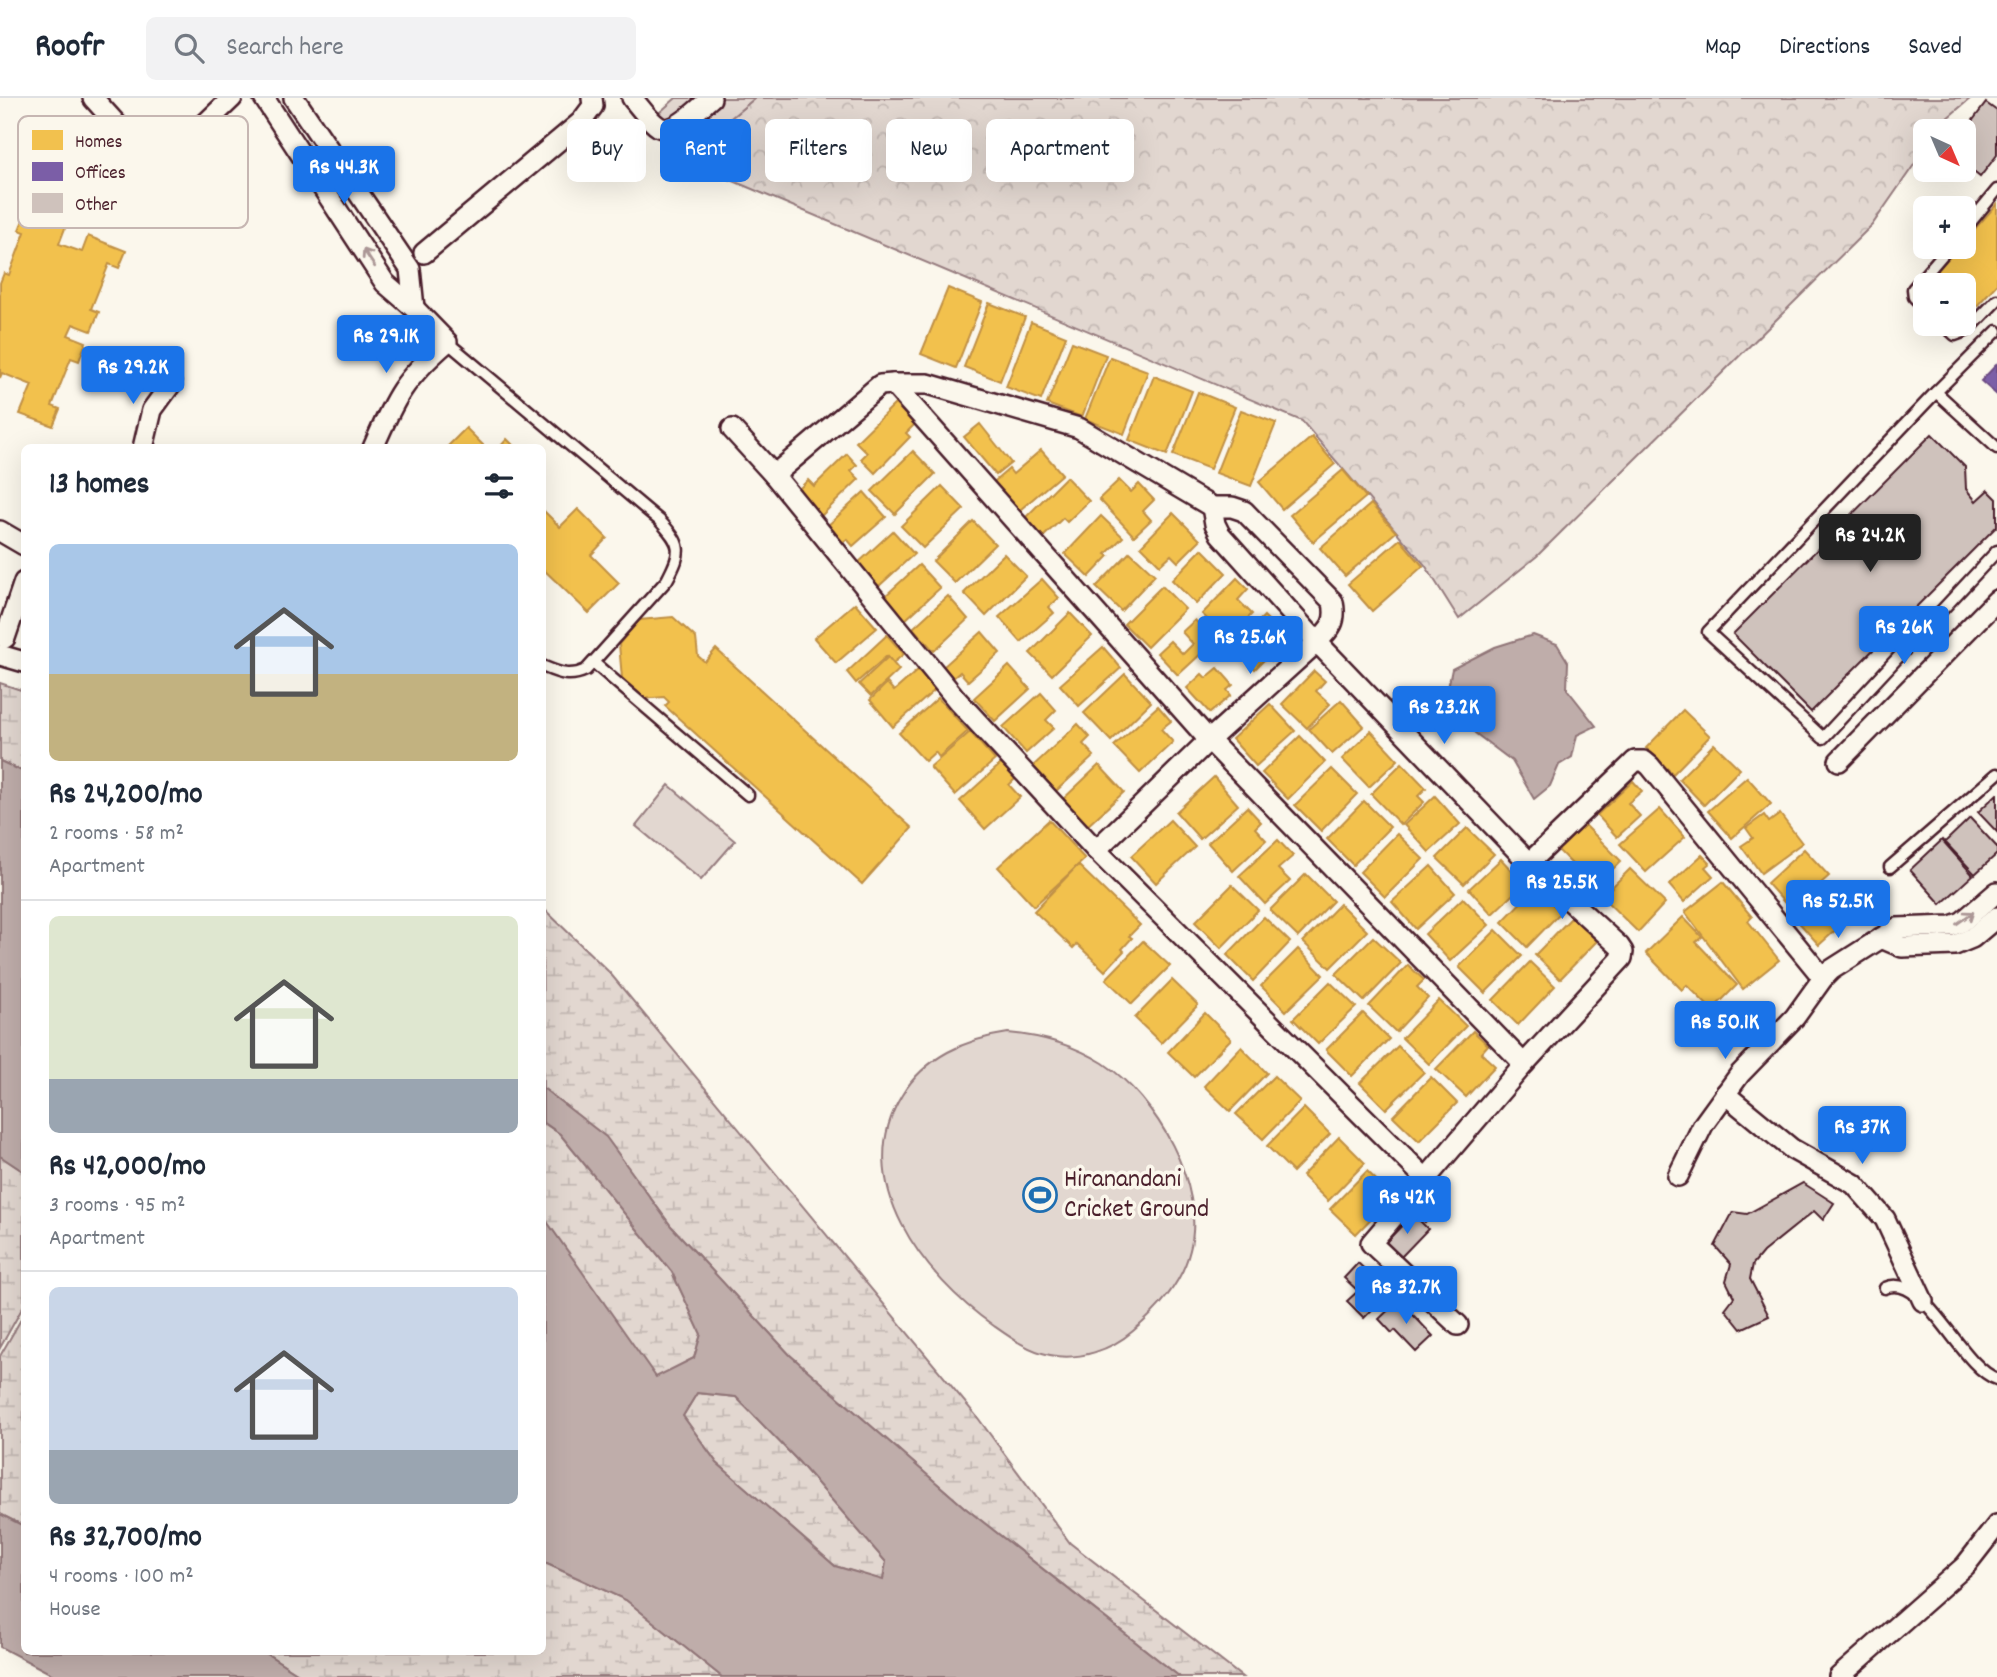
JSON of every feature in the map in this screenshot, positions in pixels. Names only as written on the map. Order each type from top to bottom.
[{"type":"street","points":[[93,98],[109,116]]},
{"type":"street","points":[[213,116],[232,98]]},
{"type":"street","points":[[264,98],[385,284],[414,308],[447,342],[425,360],[403,385],[375,444]]},
{"type":"street","points":[[294,98],[410,269],[414,308]]},
{"type":"street","points":[[424,253],[581,122],[593,106],[592,98]]},
{"type":"street","points":[[632,98],[657,126],[665,130],[682,122],[711,98]]},
{"type":"street","points":[[143,444],[152,410],[172,384]]},
{"type":"street","points":[[893,384],[1209,740],[1524,1064]]},
{"type":"street","points":[[774,475],[880,385],[928,384],[1079,428],[1212,507],[1232,507],[1244,511],[1333,602],[1334,625],[1209,740],[1096,850]]},
{"type":"street","points":[[732,429],[774,475],[957,700],[1096,850],[1426,1179]]},
{"type":"street","points":[[1212,507],[1214,524],[1220,534],[1317,642],[1529,863],[1623,952],[1622,958],[1524,1064],[1371,1243],[1458,1325]]},
{"type":"street","points":[[0,531],[21,542]]},
{"type":"street","points":[[21,591],[3,646],[21,660]]},
{"type":"street","points":[[1839,761],[1997,600]]},
{"type":"street","points":[[1529,863],[1635,761],[1644,761],[1823,978]]},
{"type":"street","points":[[1678,1176],[1703,1125],[1740,1074],[1795,1017],[1823,978],[1838,964],[1897,928],[1951,926],[1962,922],[1997,892]]},
{"type":"street","points":[[1881,938],[1902,947],[1955,945],[1972,938],[1997,916]]},
{"type":"street","points":[[1725,1094],[1792,1149],[1854,1184],[1885,1219],[1923,1301]]},
{"type":"street","points":[[1839,1677],[1965,1566],[1997,1525]]},
{"type":"lane","points":[[1976,215],[1997,190]]},
{"type":"lane","points":[[1927,273],[1939,259]]},
{"type":"lane","points":[[1976,321],[1997,300]]},
{"type":"lane","points":[[1997,331],[1709,632],[1823,738],[1997,551]]},
{"type":"lane","points":[[447,342],[659,520],[674,537],[680,550],[667,580],[594,663],[586,670],[566,676],[546,668]]},
{"type":"lane","points":[[1937,392],[1997,448]]},
{"type":"lane","points":[[594,663],[748,795]]},
{"type":"lane","points":[[1890,867],[1997,774]]},
{"type":"lane","points":[[1885,1288],[1893,1284],[1907,1287],[1923,1301],[1976,1366],[1997,1379]]},
{"type":"green space","points":[[676,98],[755,98],[730,119],[660,119],[660,132],[651,120]]},
{"type":"green space","points":[[755,98],[1971,98],[1946,119],[1913,119],[1913,166],[1872,225],[1537,556],[1459,619],[1425,565],[1302,421],[736,182],[751,182],[751,119],[730,119]]},
{"type":"green space","points":[[0,683],[21,690],[21,771],[0,761]]},
{"type":"green space","points":[[669,785],[735,841],[701,880],[636,826]]},
{"type":"green space","points":[[546,911],[609,972],[978,1418],[1070,1543],[1242,1677],[1180,1677],[964,1507],[790,1355],[671,1226],[606,1138],[546,1090]]},
{"type":"green space","name":"Hiranandani Cricket Ground","points":[[1008,1033],[1033,1036],[1069,1046],[1103,1063],[1123,1078],[1158,1121],[1173,1146],[1191,1199],[1193,1225],[1190,1250],[1175,1285],[1160,1305],[1124,1338],[1105,1349],[1083,1355],[1042,1353],[1020,1344],[968,1306],[920,1254],[902,1224],[889,1193],[884,1160],[888,1128],[902,1095],[911,1082],[922,1070],[948,1052],[977,1040]]},
{"type":"green space","points":[[546,1125],[560,1134],[672,1272],[701,1334],[694,1358],[656,1378],[546,1223]]},
{"type":"green space","points":[[0,1156],[21,1170],[21,1310],[0,1348]]},
{"type":"green space","points":[[21,1319],[21,1524],[0,1514],[0,1356]]},
{"type":"green space","points":[[697,1393],[736,1397],[798,1461],[886,1562],[883,1581],[835,1566],[717,1463],[683,1416]]},
{"type":"green space","points":[[546,1563],[626,1600],[722,1677],[303,1677],[269,1655],[546,1655]]},
{"type":"shaded area","points":[[1533,635],[1557,644],[1568,662],[1567,689],[1596,726],[1577,735],[1572,757],[1559,765],[1550,786],[1534,799],[1512,761],[1475,733],[1445,702],[1452,669],[1495,647]]},
{"type":"shaded area","points":[[0,761],[21,771],[21,1170],[0,1156]]},
{"type":"shaded area","points":[[546,1090],[606,1137],[671,1226],[790,1355],[964,1507],[1180,1677],[722,1677],[626,1600],[546,1563],[546,1220],[656,1377],[694,1358],[701,1334],[672,1272],[560,1134],[546,1124]],"holes":[[[697,1393],[736,1397],[798,1461],[886,1562],[883,1580],[835,1566],[717,1463],[683,1416]]]},
{"type":"shaded area","points":[[0,1514],[21,1524],[21,1655],[269,1655],[303,1677],[57,1677],[0,1647]]},
{"type":"building: Homes","points":[[1997,204],[1997,284],[1976,307],[1976,273],[1934,273],[1947,259],[1976,259],[1976,228]]},
{"type":"building: Homes","points":[[65,228],[59,244],[82,252],[88,236],[126,251],[119,268],[109,264],[91,309],[99,312],[91,331],[73,324],[68,335],[86,342],[79,361],[71,358],[52,406],[60,409],[53,426],[20,414],[32,385],[2,373],[0,378],[0,283],[4,273],[9,275],[25,232],[19,230]]},
{"type":"building: Homes","points":[[948,288],[982,302],[956,368],[921,354]]},
{"type":"building: Homes","points":[[989,303],[1025,317],[1000,381],[964,367]]},
{"type":"building: Homes","points":[[1031,322],[1066,336],[1041,400],[1006,387]]},
{"type":"building: Homes","points":[[1072,342],[1106,355],[1082,417],[1047,404]]},
{"type":"building: Homes","points":[[1110,357],[1148,371],[1124,434],[1085,419]]},
{"type":"building: Homes","points":[[1154,376],[1192,391],[1167,455],[1129,440]]},
{"type":"building: Homes","points":[[1198,392],[1235,407],[1210,469],[1173,455]]},
{"type":"building: Homes","points":[[895,404],[915,424],[906,433],[910,437],[875,473],[861,459],[867,453],[856,442]]},
{"type":"building: Homes","points":[[1241,410],[1276,423],[1251,486],[1216,473]]},
{"type":"building: Homes","points":[[980,424],[1011,463],[996,475],[964,437]]},
{"type":"building: Homes","points":[[466,428],[482,444],[450,444]]},
{"type":"building: Homes","points":[[1312,437],[1335,464],[1282,509],[1259,482]]},
{"type":"building: Homes","points":[[1041,450],[1062,474],[1014,515],[989,486],[1009,469],[1013,474]]},
{"type":"building: Homes","points":[[913,451],[935,474],[895,514],[872,491]]},
{"type":"building: Homes","points":[[847,454],[857,465],[851,471],[859,479],[820,517],[796,492],[808,480],[814,486]]},
{"type":"building: Homes","points":[[1343,470],[1366,497],[1313,542],[1290,515]]},
{"type":"building: Homes","points":[[1066,477],[1089,501],[1067,522],[1063,518],[1041,539],[1023,520]]},
{"type":"building: Homes","points":[[1119,480],[1131,492],[1139,484],[1154,500],[1143,511],[1151,520],[1134,536],[1099,499]]},
{"type":"building: Homes","points":[[942,486],[964,509],[923,548],[901,526]]},
{"type":"building: Homes","points":[[864,492],[886,517],[853,546],[847,539],[840,545],[825,528]]},
{"type":"building: Homes","points":[[1371,504],[1396,532],[1345,576],[1320,548]]},
{"type":"building: Homes","points":[[578,509],[607,538],[591,555],[619,583],[589,613],[546,572],[546,513],[560,527]]},
{"type":"building: Homes","points":[[1173,513],[1200,540],[1178,562],[1171,555],[1160,565],[1141,546]]},
{"type":"building: Homes","points":[[1101,516],[1123,537],[1089,577],[1065,554]]},
{"type":"building: Homes","points":[[973,521],[995,544],[955,583],[933,561]]},
{"type":"building: Homes","points":[[893,531],[914,554],[879,586],[858,563]]},
{"type":"building: Homes","points":[[1400,539],[1423,566],[1372,611],[1348,584]]},
{"type":"building: Homes","points":[[1202,549],[1226,573],[1196,604],[1172,580]]},
{"type":"building: Homes","points":[[1130,552],[1155,575],[1121,611],[1096,587]]},
{"type":"building: Homes","points":[[1004,554],[1026,576],[986,616],[964,593]]},
{"type":"building: Homes","points":[[919,565],[940,588],[905,620],[884,597]]},
{"type":"building: Homes","points":[[1237,578],[1248,589],[1238,600],[1252,614],[1228,639],[1202,614]]},
{"type":"building: Homes","points":[[1042,579],[1059,598],[1049,607],[1054,613],[1021,642],[999,617]]},
{"type":"building: Homes","points":[[1162,586],[1185,609],[1147,647],[1124,624]]},
{"type":"building: Homes","points":[[948,596],[968,619],[934,651],[913,628]]},
{"type":"building: Homes","points":[[855,603],[877,628],[836,663],[814,638]]},
{"type":"building: Homes","points":[[1070,613],[1092,636],[1052,675],[1030,653]]},
{"type":"building: Homes","points":[[1264,616],[1291,642],[1272,661],[1267,657],[1255,669],[1233,648]]},
{"type":"building: Homes","points":[[673,617],[696,638],[698,656],[705,662],[716,649],[912,828],[862,884],[665,706],[669,702],[664,697],[642,699],[622,678],[619,644],[639,620]]},
{"type":"building: Homes","points":[[1195,620],[1219,646],[1208,657],[1203,652],[1178,675],[1157,653],[1170,641],[1183,654],[1193,644],[1182,632]]},
{"type":"building: Homes","points":[[982,632],[1000,653],[968,681],[960,672],[953,678],[943,667]]},
{"type":"building: Homes","points":[[887,635],[904,654],[893,663],[887,656],[856,683],[847,672]]},
{"type":"building: Homes","points":[[1103,647],[1121,668],[1079,706],[1060,685]]},
{"type":"building: Homes","points":[[888,657],[899,670],[871,696],[859,684]]},
{"type":"building: Homes","points":[[1009,666],[1030,689],[995,721],[974,698]]},
{"type":"building: Homes","points":[[1218,668],[1233,685],[1227,690],[1231,695],[1210,713],[1187,688],[1202,674],[1206,678]]},
{"type":"building: Homes","points":[[918,670],[936,689],[893,727],[870,700],[887,683],[894,691]]},
{"type":"building: Homes","points":[[1314,671],[1325,681],[1316,691],[1330,704],[1307,728],[1282,704]]},
{"type":"building: Homes","points":[[1125,674],[1151,702],[1111,741],[1084,713]]},
{"type":"building: Homes","points":[[1041,693],[1056,710],[1046,720],[1054,728],[1026,753],[1003,727]]},
{"type":"building: Homes","points":[[938,698],[968,731],[939,757],[935,752],[925,761],[899,733]]},
{"type":"building: Homes","points":[[1341,700],[1364,726],[1332,754],[1309,729]]},
{"type":"building: Homes","points":[[1270,704],[1295,731],[1256,766],[1232,739]]},
{"type":"building: Homes","points":[[1158,706],[1171,721],[1161,729],[1173,742],[1140,773],[1114,746]]},
{"type":"building: Homes","points":[[1683,710],[1710,736],[1673,774],[1646,748]]},
{"type":"building: Homes","points":[[1078,724],[1090,737],[1083,744],[1094,756],[1056,791],[1033,766]]},
{"type":"building: Homes","points":[[1371,731],[1398,760],[1369,787],[1342,759]]},
{"type":"building: Homes","points":[[970,732],[995,760],[955,795],[930,767]]},
{"type":"building: Homes","points":[[1300,736],[1325,762],[1288,799],[1262,773]]},
{"type":"building: Homes","points":[[1714,744],[1740,769],[1704,805],[1679,779]]},
{"type":"building: Homes","points":[[1002,763],[1016,778],[1009,785],[1020,797],[985,829],[960,801]]},
{"type":"building: Homes","points":[[1402,763],[1426,788],[1418,796],[1424,802],[1401,825],[1371,794]]},
{"type":"building: Homes","points":[[1099,765],[1124,792],[1085,828],[1061,801]]},
{"type":"building: Homes","points":[[1332,769],[1357,794],[1321,831],[1295,805]]},
{"type":"building: Homes","points":[[1214,777],[1238,805],[1200,839],[1176,812]]},
{"type":"building: Homes","points":[[1747,777],[1771,804],[1732,838],[1708,811]]},
{"type":"building: Homes","points":[[1633,781],[1642,791],[1628,803],[1640,816],[1617,837],[1597,815]]},
{"type":"building: Homes","points":[[1435,796],[1460,824],[1429,852],[1404,825]]},
{"type":"building: Homes","points":[[1364,801],[1390,827],[1353,865],[1327,839]]},
{"type":"building: Homes","points":[[1247,807],[1261,822],[1255,828],[1266,840],[1233,871],[1208,843]]},
{"type":"building: Homes","points":[[1660,809],[1685,837],[1646,872],[1620,844]]},
{"type":"building: Homes","points":[[1780,814],[1802,843],[1761,873],[1741,846],[1753,838],[1746,828],[1764,815],[1769,822]]},
{"type":"building: Homes","points":[[1049,820],[1085,859],[1034,906],[998,867]]},
{"type":"building: Homes","points":[[1170,820],[1195,847],[1156,883],[1131,856]]},
{"type":"building: Homes","points":[[1583,823],[1621,861],[1595,887],[1557,849]]},
{"type":"building: Homes","points":[[1467,828],[1494,854],[1464,884],[1437,858]]},
{"type":"building: Homes","points":[[1397,834],[1423,859],[1385,897],[1360,872]]},
{"type":"building: Homes","points":[[1278,840],[1293,856],[1278,869],[1290,881],[1265,904],[1239,876]]},
{"type":"building: Homes","points":[[1804,849],[1829,876],[1791,910],[1767,883]]},
{"type":"building: Homes","points":[[1702,855],[1710,863],[1705,867],[1713,876],[1684,902],[1669,885]]},
{"type":"building: Homes","points":[[1501,859],[1524,884],[1492,914],[1469,889]]},
{"type":"building: Homes","points":[[1078,865],[1140,925],[1129,936],[1132,938],[1122,949],[1124,951],[1105,971],[1077,944],[1073,948],[1034,911]]},
{"type":"building: Homes","points":[[1431,866],[1455,893],[1416,929],[1392,902]]},
{"type":"building: Homes","points":[[1630,869],[1665,903],[1638,932],[1602,897]]},
{"type":"building: Homes","points":[[1306,874],[1333,901],[1298,937],[1270,910]]},
{"type":"building: Homes","points":[[1723,882],[1752,917],[1748,921],[1779,960],[1743,989],[1685,912]]},
{"type":"building: Homes","points":[[1232,885],[1258,910],[1221,948],[1195,922]]},
{"type":"building: Homes","points":[[1833,885],[1856,912],[1819,945],[1795,918]]},
{"type":"building: Homes","points":[[1536,887],[1561,912],[1527,947],[1502,922]]},
{"type":"building: Homes","points":[[1463,898],[1489,925],[1450,961],[1425,934]]},
{"type":"building: Homes","points":[[1340,904],[1367,931],[1330,968],[1303,942]]},
{"type":"building: Homes","points":[[1264,917],[1290,942],[1253,981],[1227,955]]},
{"type":"building: Homes","points":[[1572,917],[1597,941],[1560,979],[1535,955]]},
{"type":"building: Homes","points":[[1683,917],[1702,937],[1696,942],[1737,985],[1712,1010],[1687,985],[1682,990],[1646,953]]},
{"type":"building: Homes","points":[[1496,930],[1522,956],[1485,993],[1459,967]]},
{"type":"building: Homes","points":[[1373,937],[1401,963],[1364,1001],[1336,974]]},
{"type":"building: Homes","points":[[1143,941],[1170,966],[1132,1004],[1106,979]]},
{"type":"building: Homes","points":[[1298,949],[1323,975],[1286,1011],[1261,986]]},
{"type":"building: Homes","points":[[1530,962],[1555,986],[1518,1025],[1493,1000]]},
{"type":"building: Homes","points":[[1408,965],[1424,980],[1417,987],[1428,998],[1396,1032],[1369,1006]]},
{"type":"building: Homes","points":[[1172,980],[1198,1005],[1161,1043],[1135,1018]]},
{"type":"building: Homes","points":[[1330,982],[1356,1007],[1318,1044],[1293,1019]]},
{"type":"building: Homes","points":[[1439,1000],[1466,1026],[1429,1064],[1402,1038]]},
{"type":"building: Homes","points":[[1205,1013],[1231,1039],[1194,1077],[1168,1052]]},
{"type":"building: Homes","points":[[1363,1013],[1389,1039],[1352,1076],[1326,1050]]},
{"type":"building: Homes","points":[[1473,1031],[1488,1045],[1481,1053],[1495,1066],[1466,1097],[1436,1069]]},
{"type":"building: Homes","points":[[1398,1046],[1424,1072],[1386,1109],[1360,1083]]},
{"type":"building: Homes","points":[[1241,1047],[1267,1073],[1230,1111],[1204,1086]]},
{"type":"building: Homes","points":[[1274,1076],[1300,1101],[1263,1139],[1236,1114]]},
{"type":"building: Homes","points":[[1431,1077],[1457,1103],[1419,1141],[1393,1116]]},
{"type":"building: Homes","points":[[1304,1108],[1330,1134],[1293,1172],[1267,1146]]},
{"type":"building: Homes","points":[[1339,1137],[1365,1163],[1328,1201],[1302,1176]]},
{"type":"building: Homes","points":[[1367,1171],[1393,1196],[1356,1234],[1330,1209]]},
{"type":"building: Offices","points":[[1997,364],[1997,395],[1981,381]]},
{"type":"building: Other","points":[[1986,103],[1997,111],[1997,155],[1980,177],[1976,174],[1976,119],[1974,119]]},
{"type":"building: Other","points":[[1932,434],[1965,467],[1966,489],[1976,501],[1988,490],[1997,499],[1997,526],[1811,712],[1733,634]]},
{"type":"building: Other","points":[[1997,794],[1997,832],[1978,812]]},
{"type":"building: Other","points":[[1970,818],[1997,847],[1997,854],[1975,874],[1945,842]]},
{"type":"building: Other","points":[[1942,840],[1973,875],[1941,904],[1910,870]]},
{"type":"building: Other","points":[[1803,1183],[1834,1203],[1823,1220],[1814,1211],[1763,1252],[1753,1264],[1750,1279],[1769,1316],[1741,1329],[1725,1309],[1734,1297],[1726,1281],[1731,1264],[1715,1246],[1733,1212],[1747,1214]]},
{"type":"building: Other","points":[[1425,1196],[1438,1205],[1425,1222],[1412,1212]]},
{"type":"building: Other","points":[[1413,1214],[1428,1229],[1401,1257],[1386,1242]]},
{"type":"building: Other","points":[[1358,1263],[1389,1292],[1364,1318],[1347,1301],[1358,1291],[1344,1278]]},
{"type":"building: Other","points":[[1399,1300],[1433,1336],[1416,1352],[1395,1330],[1392,1333],[1379,1319]]},
{"type":"place","name":"Hiranandani Cricket Ground","points":[[1040,1195]]}]
